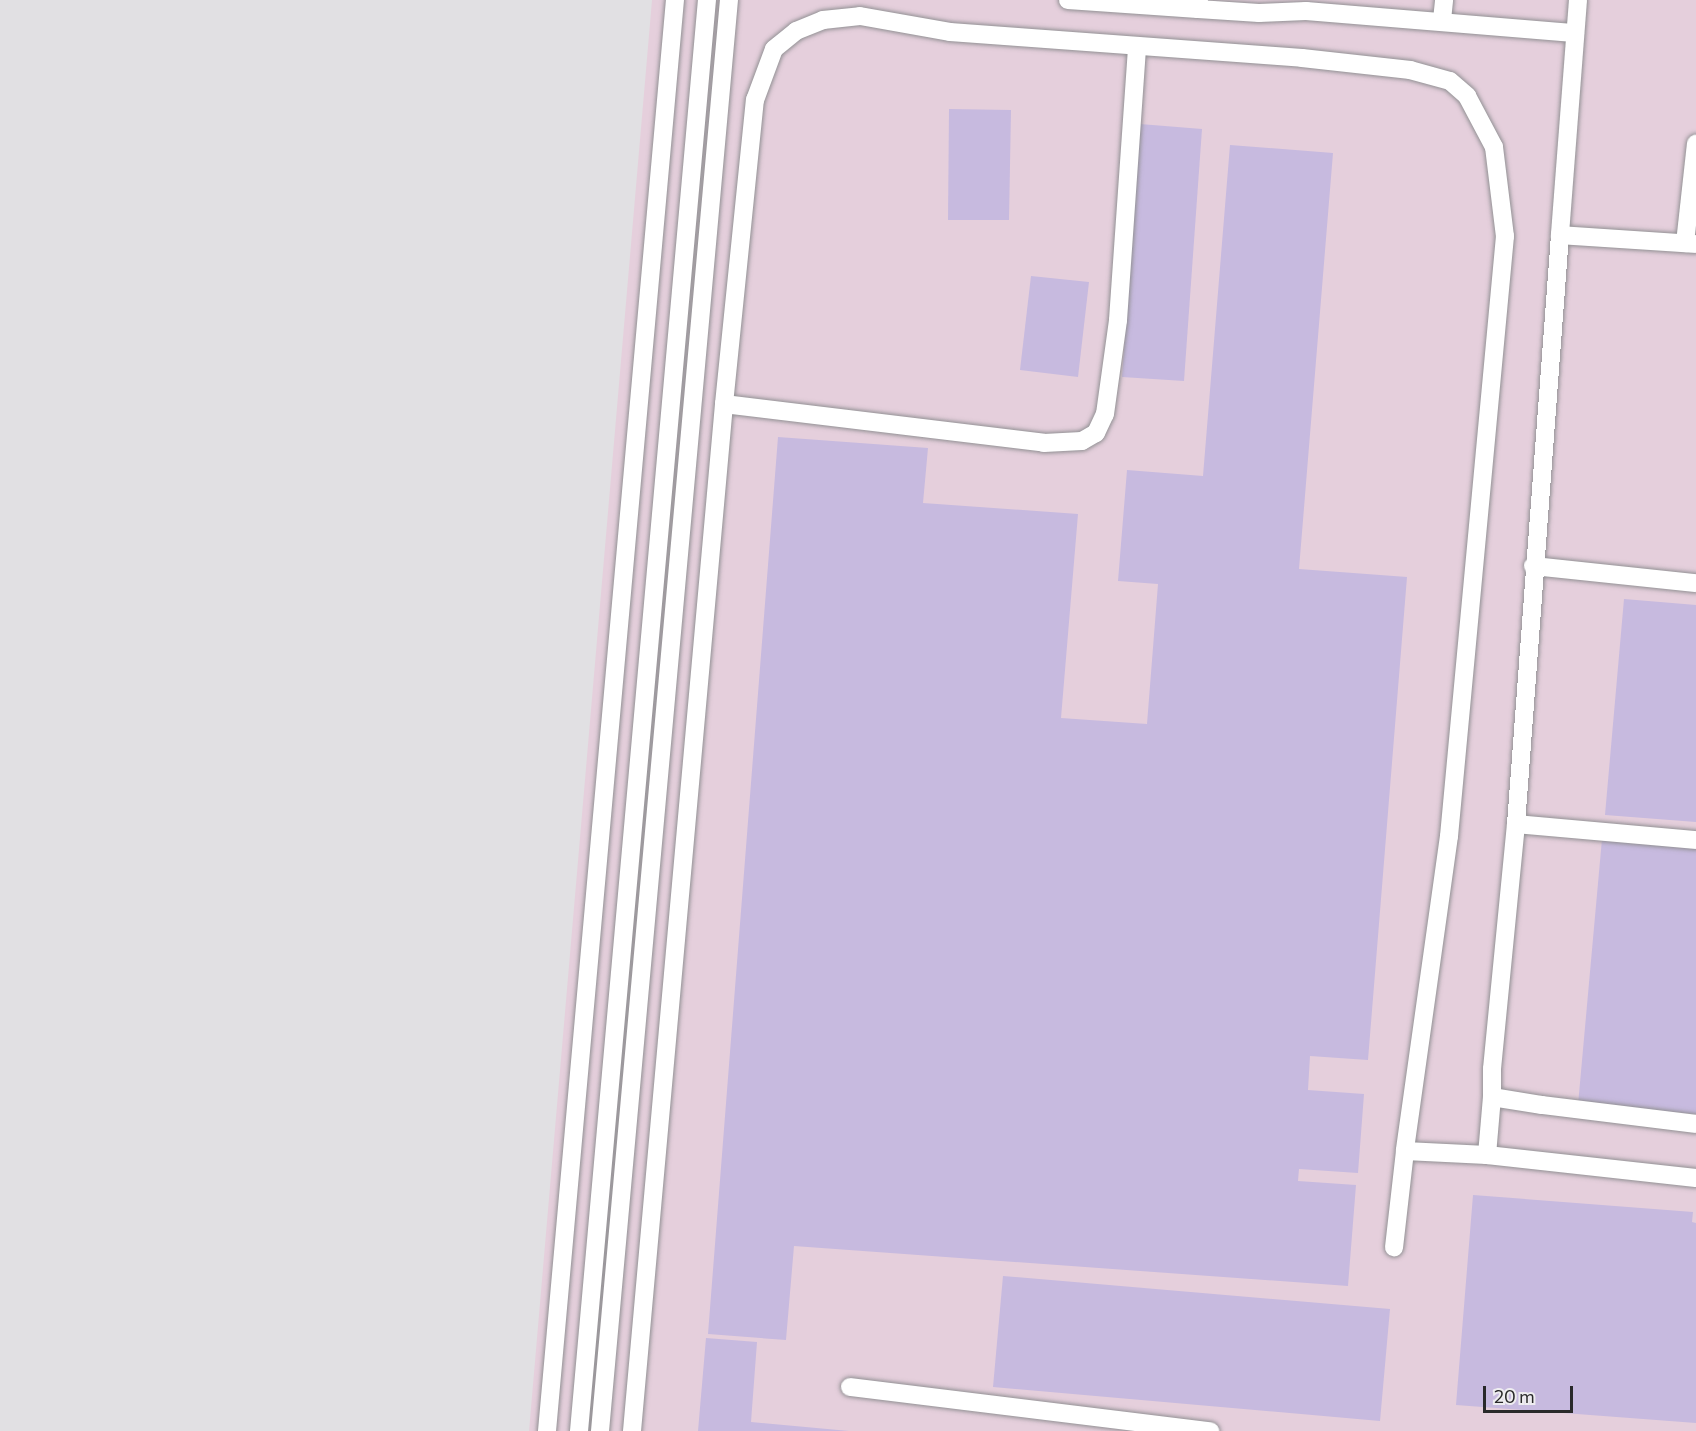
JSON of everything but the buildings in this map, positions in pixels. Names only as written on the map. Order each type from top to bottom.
[{"type":"lane","points":[[547,1431],[675,0]]},
{"type":"lane","points":[[579,1431],[707,0]]},
{"type":"lane","points":[[600,1431],[729,0]]},
{"type":"lane","points":[[1068,0],[1198,5],[1259,13],[1342,7],[1442,20],[1575,33]]},
{"type":"lane","points":[[1442,20],[1444,0]]},
{"type":"lane","points":[[1487,1155],[1492,1069],[1516,824],[1533,566],[1578,0]]},
{"type":"lane","points":[[632,1431],[724,404],[755,100],[774,49],[796,31],[823,20],[860,16],[950,32],[1302,58],[1410,70],[1450,81],[1467,96],[1494,147],[1505,236],[1449,836],[1405,1150],[1394,1247]]},
{"type":"lane","points":[[724,404],[1044,443],[1082,441],[1096,433],[1105,414],[1118,320],[1137,47]]},
{"type":"lane","points":[[1560,235],[1691,243],[1696,144]]},
{"type":"lane","points":[[1533,566],[1696,583]]},
{"type":"lane","points":[[1516,824],[1696,840]]},
{"type":"lane","points":[[1492,1096],[1542,1106],[1696,1124]]},
{"type":"lane","points":[[1405,1150],[1487,1155],[1696,1178]]},
{"type":"lane","points":[[850,1387],[1210,1431]]},
{"type":"shaded area","points":[[652,0],[1696,0],[1696,1431],[529,1431]]}]
